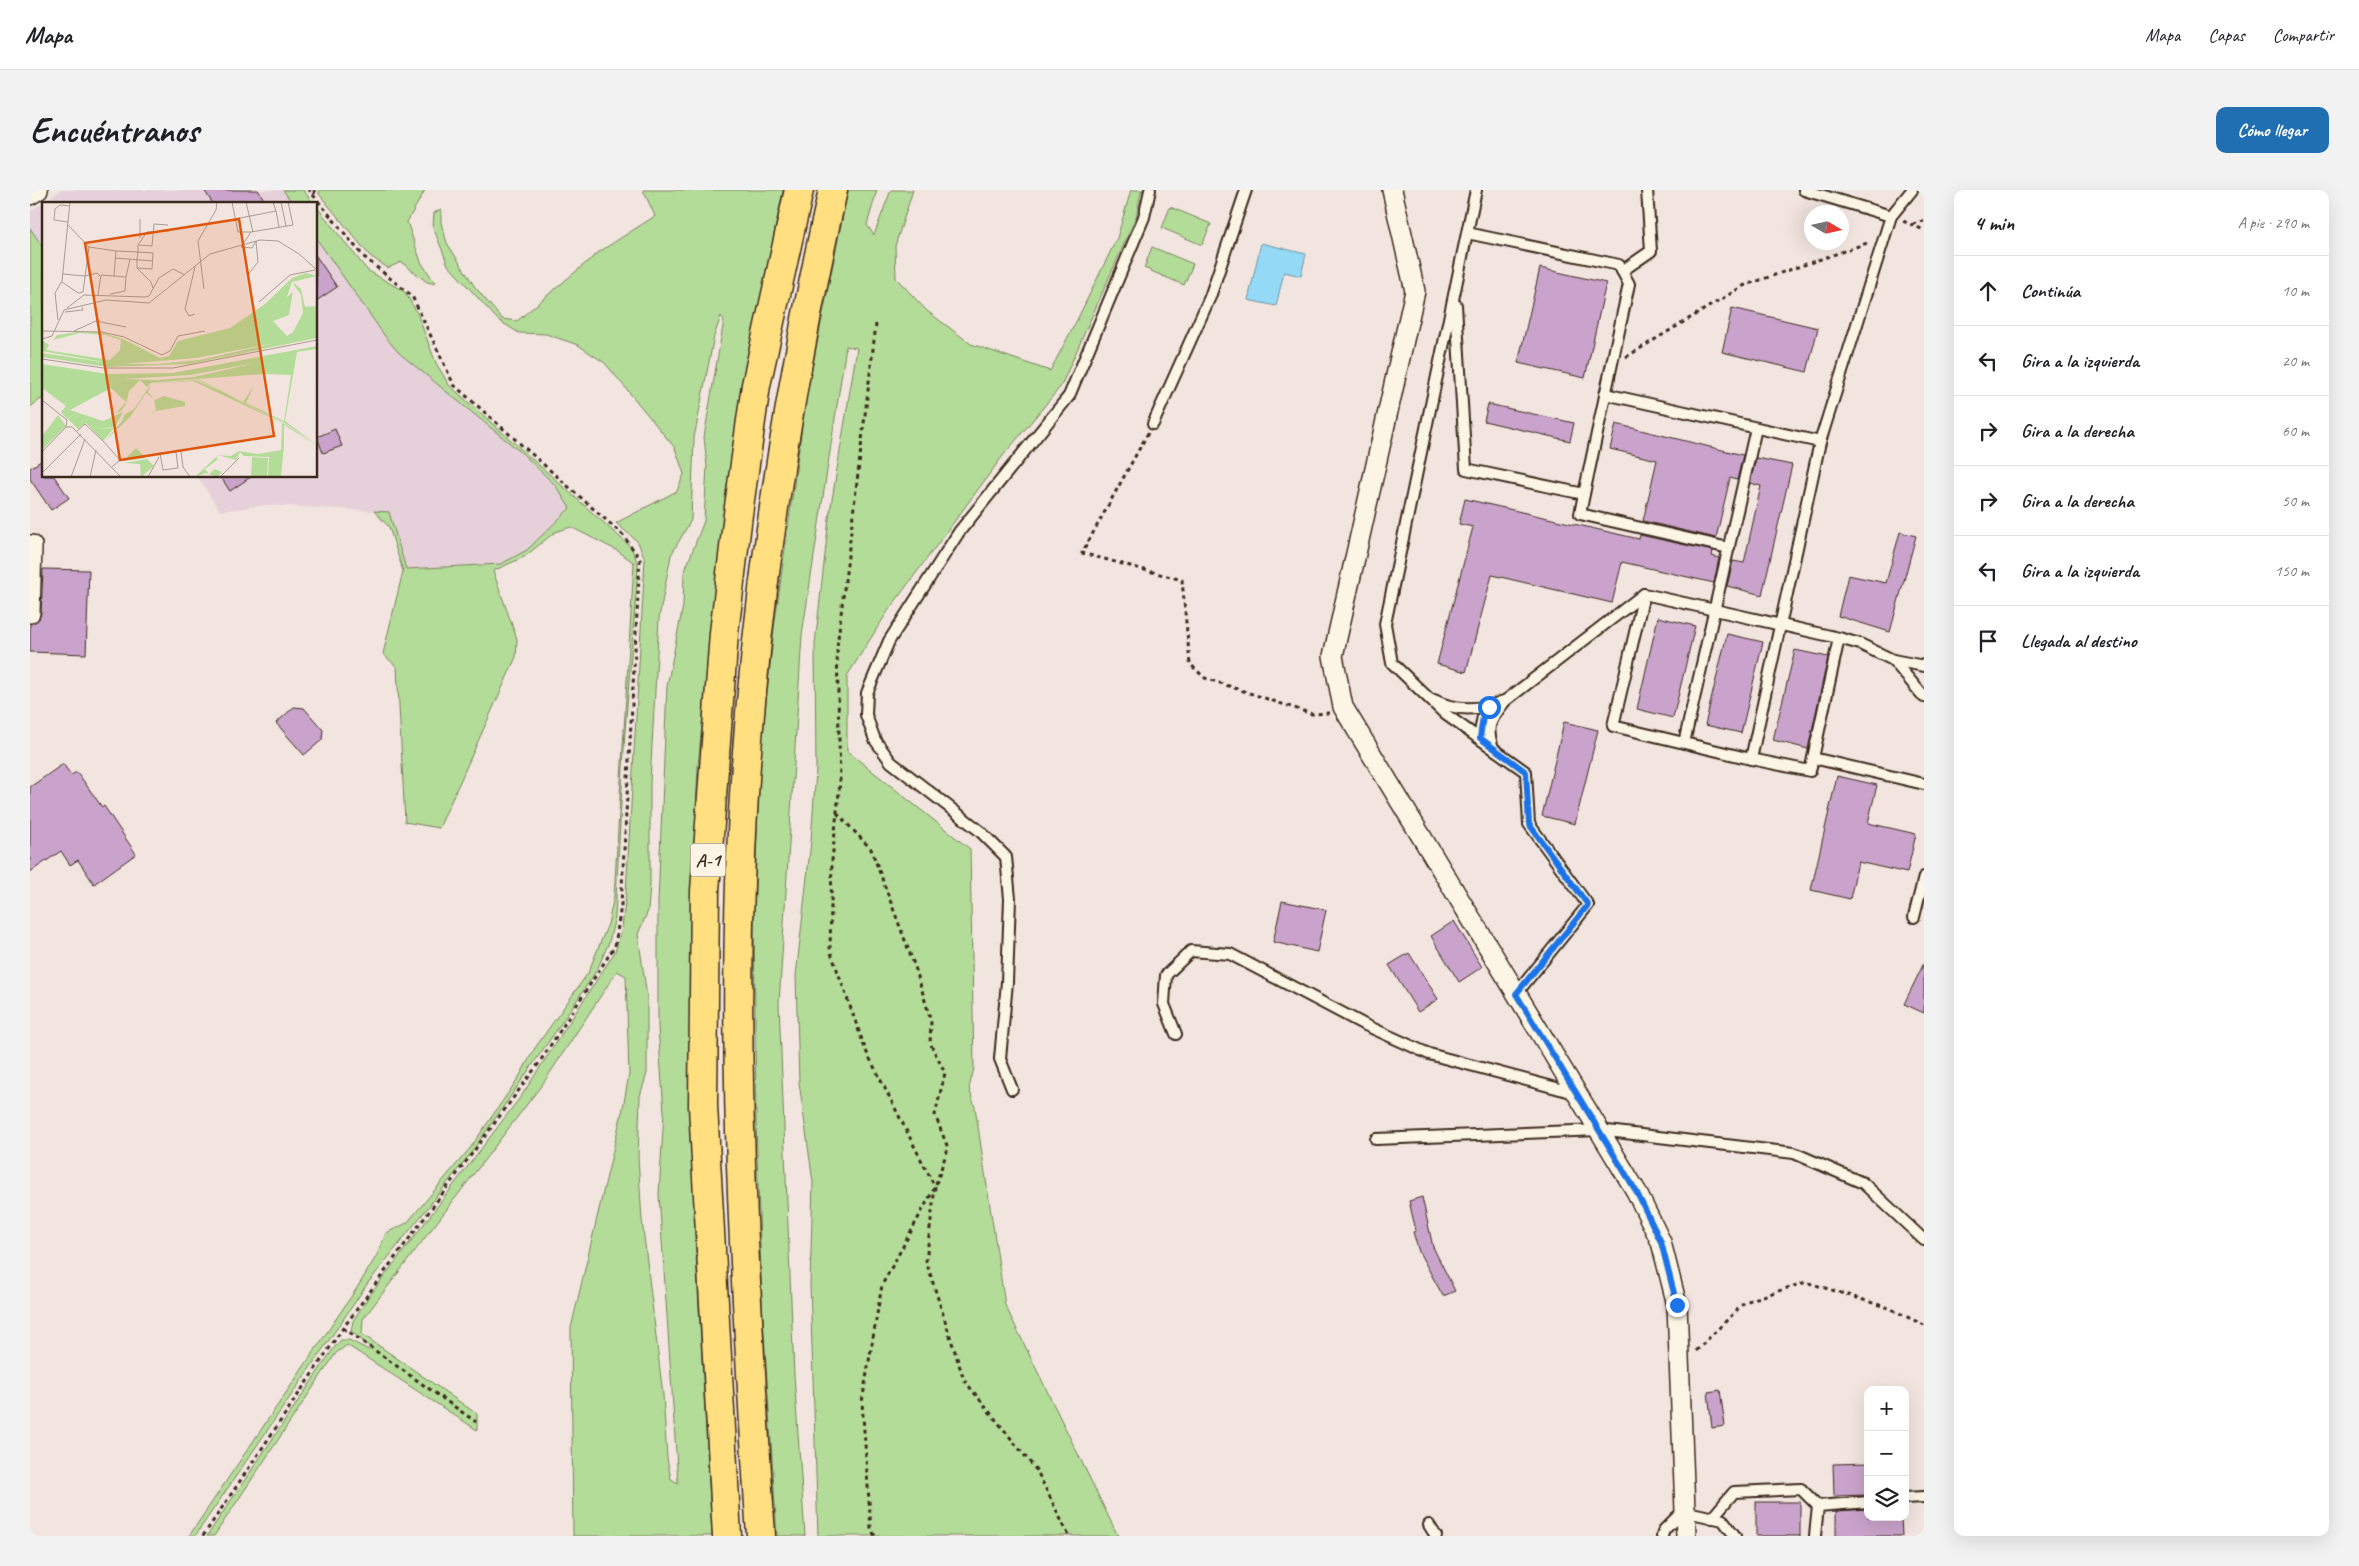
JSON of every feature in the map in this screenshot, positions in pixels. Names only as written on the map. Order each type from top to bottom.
[{"type":"highway","name":"A-1","points":[[727,1536],[703,1106],[705,891],[724,633],[738,514],[756,385],[798,190]]},
{"type":"highway","name":"A-1","points":[[761,1536],[748,1329],[739,1114],[740,885],[746,771],[757,642],[792,389],[833,190]]},
{"type":"street","points":[[30,195],[38,190]]},
{"type":"street","points":[[1392,190],[1415,291],[1333,656],[1346,712],[1636,1191],[1661,1242],[1677,1305],[1683,1511],[1686,1536]]},
{"type":"street","points":[[30,545],[32,545],[30,613]]},
{"type":"lane","points":[[1012,1089],[1000,1059],[1007,982],[1010,899],[1006,857],[980,831],[891,762],[875,740],[866,715],[867,693],[889,641],[959,532],[1068,396],[1144,217],[1150,190]]},
{"type":"lane","points":[[1153,424],[1210,297],[1246,190]]},
{"type":"lane","points":[[1476,190],[1385,624],[1392,663],[1445,714],[1526,772],[1529,824],[1588,905],[1516,994]]},
{"type":"lane","points":[[1622,271],[1651,251],[1647,190]]},
{"type":"lane","points":[[1804,190],[1891,216]]},
{"type":"lane","points":[[1751,758],[1820,442],[1891,216],[1912,190]]},
{"type":"lane","points":[[1467,233],[1619,265],[1629,284],[1580,514],[1729,548]]},
{"type":"lane","points":[[1455,291],[1466,469],[1584,494]]},
{"type":"lane","points":[[1605,394],[1820,442]]},
{"type":"lane","points":[[1684,743],[1716,610],[1756,428]]},
{"type":"lane","points":[[1644,594],[1613,726],[1684,743],[1810,771],[1839,638]]},
{"type":"lane","points":[[1644,594],[1839,638],[1860,644],[1893,660],[1924,666]]},
{"type":"lane","points":[[1493,748],[1488,735],[1489,722],[1505,701],[1644,594]]},
{"type":"lane","points":[[1893,660],[1924,697]]},
{"type":"lane","points":[[1430,698],[1458,708],[1489,707],[1505,701]]},
{"type":"lane","points":[[1480,738],[1483,716],[1489,707]]},
{"type":"lane","points":[[1813,758],[1924,784]]},
{"type":"lane","points":[[1914,917],[1924,877]]},
{"type":"lane","points":[[1176,1034],[1164,1004],[1166,975],[1191,951],[1230,954],[1363,1024],[1429,1054],[1576,1093]]},
{"type":"lane","points":[[1376,1139],[1599,1130],[1794,1153],[1863,1183],[1924,1240]]},
{"type":"lane","points":[[1712,1518],[1734,1492],[1801,1489],[1818,1506],[1864,1502]]},
{"type":"lane","points":[[1909,1498],[1924,1497]]},
{"type":"lane","points":[[1815,1536],[1818,1506]]},
{"type":"lane","points":[[1662,1536],[1664,1530],[1683,1511],[1723,1520],[1735,1536]]},
{"type":"lane","points":[[1429,1525],[1436,1536]]},
{"type":"path","points":[[203,1536],[343,1328],[539,1064],[615,946],[621,906],[640,559],[623,535],[454,384],[412,296],[364,257],[308,190]]},
{"type":"path","points":[[314,190],[315,198]]},
{"type":"path","points":[[1891,216],[1924,230]]},
{"type":"path","points":[[1912,224],[1924,220]]},
{"type":"path","points":[[1611,366],[1742,286],[1885,237]]},
{"type":"path","points":[[876,324],[837,648],[840,782],[832,860],[830,950],[866,1050],[935,1187],[926,1261],[964,1380],[1037,1471],[1069,1536]]},
{"type":"path","points":[[1153,424],[1082,554],[1182,580],[1190,664],[1205,678],[1312,714],[1346,712]]},
{"type":"path","points":[[836,813],[871,849],[916,970],[931,1021],[930,1043],[944,1073],[935,1115],[948,1148],[935,1187],[882,1285],[862,1402],[871,1529],[875,1536]]},
{"type":"path","points":[[1679,1369],[1745,1302],[1806,1282],[1888,1308],[1924,1325]]},
{"type":"path","points":[[343,1328],[476,1422]]},
{"type":"shaded area","points":[[61,190],[283,190],[292,202],[44,202]]},
{"type":"shaded area","points":[[42,203],[42,246],[30,228],[30,212]]},
{"type":"shaded area","points":[[318,241],[399,353],[523,454],[555,485],[570,508],[527,550],[501,564],[406,569],[389,512],[266,505],[220,511],[198,478],[318,478]]},
{"type":"green space","points":[[283,190],[303,190],[312,202],[292,202]]},
{"type":"green space","points":[[319,190],[425,190],[407,222],[421,262],[436,284],[427,282],[401,262],[388,268],[370,256],[319,194]]},
{"type":"green space","points":[[643,190],[783,190],[746,373],[718,564],[698,765],[692,904],[695,1238],[712,1536],[573,1536],[571,1328],[623,1108],[629,1074],[626,976],[617,971],[544,1082],[363,1319],[362,1334],[477,1414],[477,1430],[347,1345],[336,1353],[214,1536],[207,1536],[334,1348],[341,1340],[349,1340],[369,1350],[371,1348],[351,1331],[353,1321],[367,1299],[522,1095],[615,952],[622,928],[626,893],[645,559],[638,542],[616,523],[677,491],[684,474],[675,448],[605,363],[578,345],[546,334],[519,333],[498,320],[448,265],[433,227],[434,213],[441,209],[441,223],[447,243],[475,287],[502,319],[517,321],[599,252],[655,216]],"holes":[[[721,316],[724,320],[704,437],[707,466],[704,521],[684,573],[683,606],[667,686],[658,902],[658,1027],[664,1112],[659,1194],[678,1483],[671,1479],[667,1458],[663,1395],[642,1220],[638,1157],[640,1096],[647,1073],[647,997],[638,934],[648,911],[650,884],[650,782],[659,618],[671,555],[691,520],[694,438],[714,336]]]},
{"type":"green space","points":[[848,190],[877,190],[867,225],[874,235],[891,190],[913,190],[895,246],[896,278],[927,311],[971,344],[1050,371],[1117,238],[1131,190],[1147,190],[1141,192],[1136,217],[1061,386],[1002,457],[888,611],[847,676],[847,751],[970,849],[974,1068],[969,1088],[975,1107],[1005,1305],[1118,1536],[818,1536],[810,1284],[813,1182],[799,1082],[796,976],[811,841],[816,770],[815,644],[829,518],[857,348],[846,346],[802,635],[779,1003],[794,1375],[805,1536],[777,1536],[762,1301],[756,1123],[754,914],[760,755],[775,621],[806,398]]},
{"type":"green space","points":[[1170,207],[1211,224],[1202,245],[1162,228]]},
{"type":"green space","points":[[318,209],[367,270],[405,292],[417,313],[436,363],[449,385],[631,547],[638,564],[625,731],[615,917],[609,942],[597,970],[558,1028],[471,1153],[368,1283],[195,1536],[189,1536],[357,1288],[377,1255],[386,1233],[407,1223],[471,1147],[519,1077],[535,1048],[588,973],[608,924],[614,896],[634,563],[618,551],[571,527],[555,532],[524,557],[493,571],[517,639],[516,657],[439,828],[405,822],[397,667],[383,654],[403,571],[389,527],[374,511],[389,512],[406,569],[501,564],[527,550],[570,508],[555,485],[523,454],[399,353],[387,339],[318,241]]},
{"type":"green space","points":[[30,228],[42,246],[42,398],[30,407]]},
{"type":"green space","points":[[1152,247],[1193,264],[1184,285],[1144,268]]},
{"type":"water","points":[[1261,243],[1306,254],[1301,276],[1284,272],[1276,306],[1248,300]]},
{"type":"building","points":[[204,190],[258,190],[266,202],[212,202]]},
{"type":"building","points":[[318,259],[337,287],[318,300]]},
{"type":"building","points":[[1540,268],[1606,283],[1585,378],[1518,363]]},
{"type":"building","points":[[1732,308],[1818,328],[1807,372],[1722,352]]},
{"type":"building","points":[[1488,404],[1574,423],[1570,441],[1484,421]]},
{"type":"building","points":[[1616,424],[1743,455],[1737,480],[1730,478],[1716,538],[1643,521],[1657,460],[1610,449]]},
{"type":"building","points":[[335,429],[342,446],[323,453],[318,437]]},
{"type":"building","points":[[1756,458],[1792,465],[1762,595],[1727,586],[1733,561],[1744,563],[1761,486],[1750,483]]},
{"type":"building","points":[[42,460],[42,478],[55,478],[69,498],[51,510],[30,479],[30,468]]},
{"type":"building","points":[[221,478],[249,478],[230,491]]},
{"type":"building","points":[[1465,499],[1639,539],[1640,535],[1713,551],[1712,556],[1719,558],[1714,583],[1622,562],[1612,603],[1492,575],[1466,672],[1437,664],[1473,527],[1459,524]]},
{"type":"building","points":[[1900,532],[1916,536],[1890,632],[1838,616],[1848,575],[1886,583]]},
{"type":"building","points":[[43,569],[89,570],[86,654],[30,652],[30,624],[39,619],[41,613]]},
{"type":"building","points":[[1658,617],[1695,626],[1673,718],[1637,709]]},
{"type":"building","points":[[1727,634],[1763,642],[1741,733],[1705,725]]},
{"type":"building","points":[[1795,650],[1828,657],[1808,749],[1773,740]]},
{"type":"building","points":[[294,707],[304,708],[323,730],[322,740],[304,755],[276,723]]},
{"type":"building","points":[[1564,722],[1598,730],[1575,824],[1542,816]]},
{"type":"building","points":[[63,764],[71,775],[77,772],[102,807],[104,806],[136,854],[94,884],[78,860],[70,865],[61,851],[30,872],[30,787]]},
{"type":"building","points":[[1837,776],[1877,785],[1868,823],[1916,834],[1907,873],[1858,862],[1850,899],[1811,890]]},
{"type":"building","points":[[1282,901],[1326,910],[1317,952],[1273,942]]},
{"type":"building","points":[[1454,921],[1482,967],[1459,982],[1431,936]]},
{"type":"building","points":[[1409,953],[1438,999],[1418,1012],[1389,965]]},
{"type":"building","points":[[1924,963],[1924,1013],[1904,1004]]},
{"type":"building","points":[[1422,1197],[1433,1247],[1455,1291],[1443,1296],[1419,1252],[1413,1232],[1416,1231],[1409,1201]]},
{"type":"building","points":[[1720,1390],[1725,1426],[1712,1428],[1708,1392]]},
{"type":"building","points":[[1864,1463],[1864,1495],[1834,1496],[1833,1464]]},
{"type":"building","points":[[1756,1502],[1800,1502],[1800,1536],[1756,1536]]},
{"type":"building","points":[[1864,1509],[1864,1521],[1901,1521],[1902,1536],[1836,1536],[1836,1511]]},
{"type":"route","points":[[1489,707],[1483,716],[1480,738],[1526,772],[1529,824],[1588,905],[1516,994],[1636,1191],[1661,1242],[1677,1305]]}]
